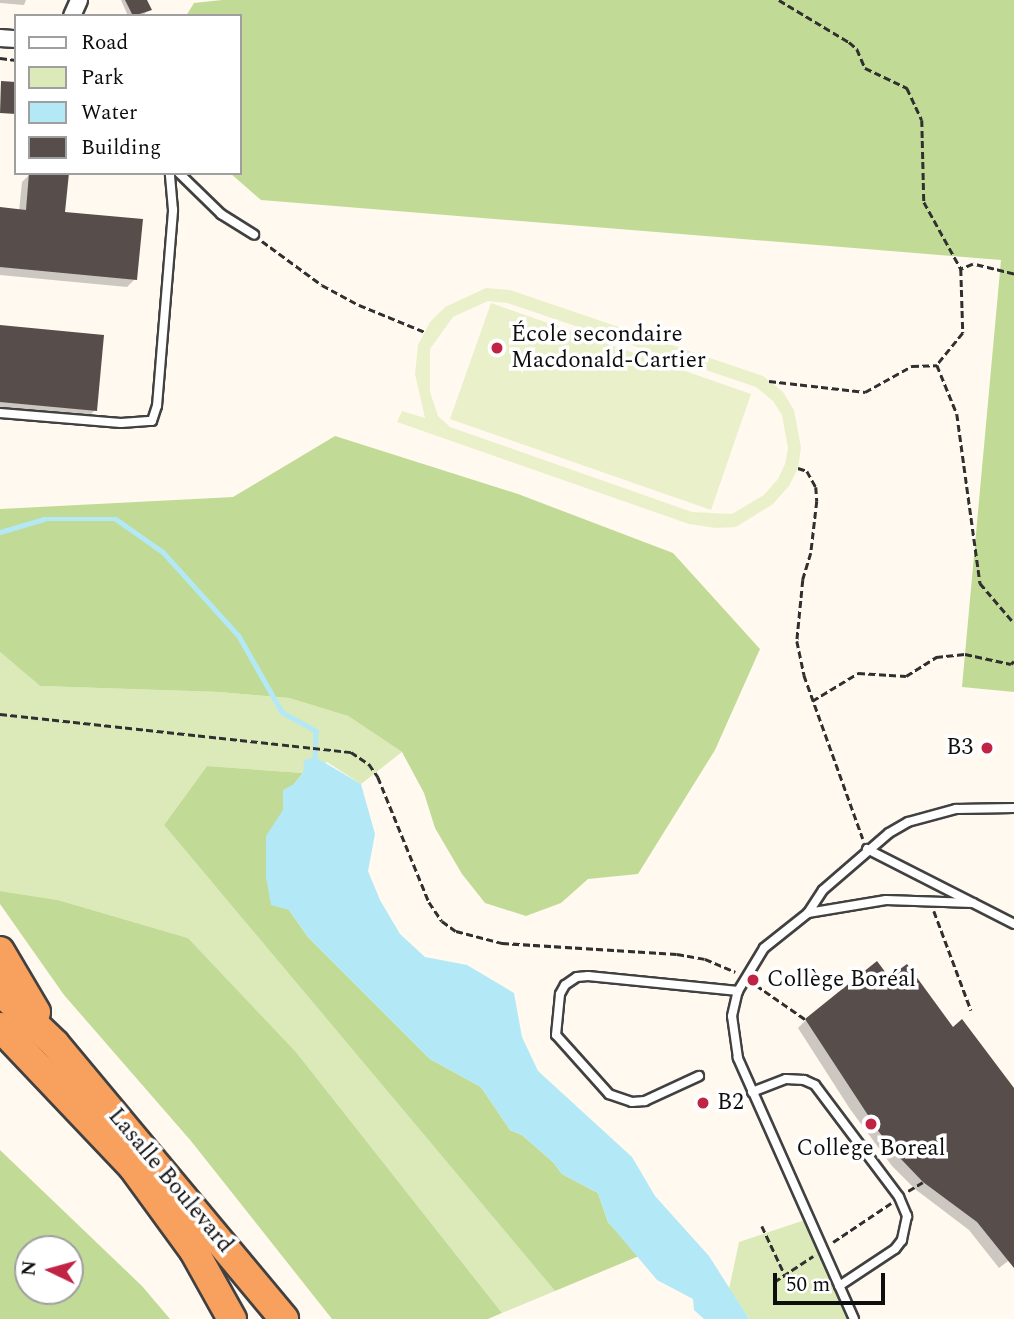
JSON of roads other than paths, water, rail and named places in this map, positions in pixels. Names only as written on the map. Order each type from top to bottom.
[{"type":"highway","points":[[0,951],[55,1044]]},
{"type":"highway","points":[[0,991],[55,1044]]},
{"type":"highway","name":"Lasalle Boulevard","points":[[0,1027],[132,1166],[194,1251],[232,1319]]},
{"type":"highway","name":"Lasalle Boulevard","points":[[55,1044],[284,1319]]},
{"type":"lane","points":[[0,413],[121,423],[152,421],[157,406],[173,210],[170,175]]},
{"type":"lane","points":[[181,175],[221,214],[254,235]]},
{"type":"lane","points":[[854,1319],[821,1250],[734,1045],[732,1016],[738,992],[744,977],[764,948],[808,913],[823,890],[867,849],[908,822],[931,815],[980,806],[1014,808]]},
{"type":"lane","points":[[867,849],[1014,924]]},
{"type":"lane","points":[[808,913],[886,900],[973,903]]},
{"type":"lane","points":[[699,1076],[645,1101],[632,1102],[609,1094],[556,1035],[560,995],[565,985],[576,977],[588,976],[738,992]]},
{"type":"lane","points":[[752,1092],[786,1079],[804,1080],[815,1085],[899,1197],[906,1216],[902,1240],[895,1249],[839,1286]]},
{"type":"water","points":[[315,757],[361,784],[375,834],[368,871],[380,900],[400,934],[425,957],[467,965],[514,993],[522,1037],[538,1071],[632,1157],[655,1196],[709,1256],[749,1319],[704,1319],[694,1310],[693,1299],[657,1280],[608,1222],[598,1193],[562,1174],[553,1162],[522,1135],[510,1130],[481,1087],[430,1059],[308,937],[289,910],[271,905],[266,877],[266,836],[283,810],[283,790],[294,784],[303,773],[304,760]]},
{"type":"waterway","points":[[0,532],[44,519],[116,519],[163,552],[239,636],[282,712],[316,731],[315,757]]},
{"type":"place","name":"École secondaire Macdonald-Cartier","points":[[497,348]]},
{"type":"place","name":"B3","points":[[987,748]]},
{"type":"place","name":"Collège Boréal","points":[[753,980]]},
{"type":"place","name":"B2","points":[[703,1103]]},
{"type":"place","name":"College Boreal","points":[[871,1124]]}]
